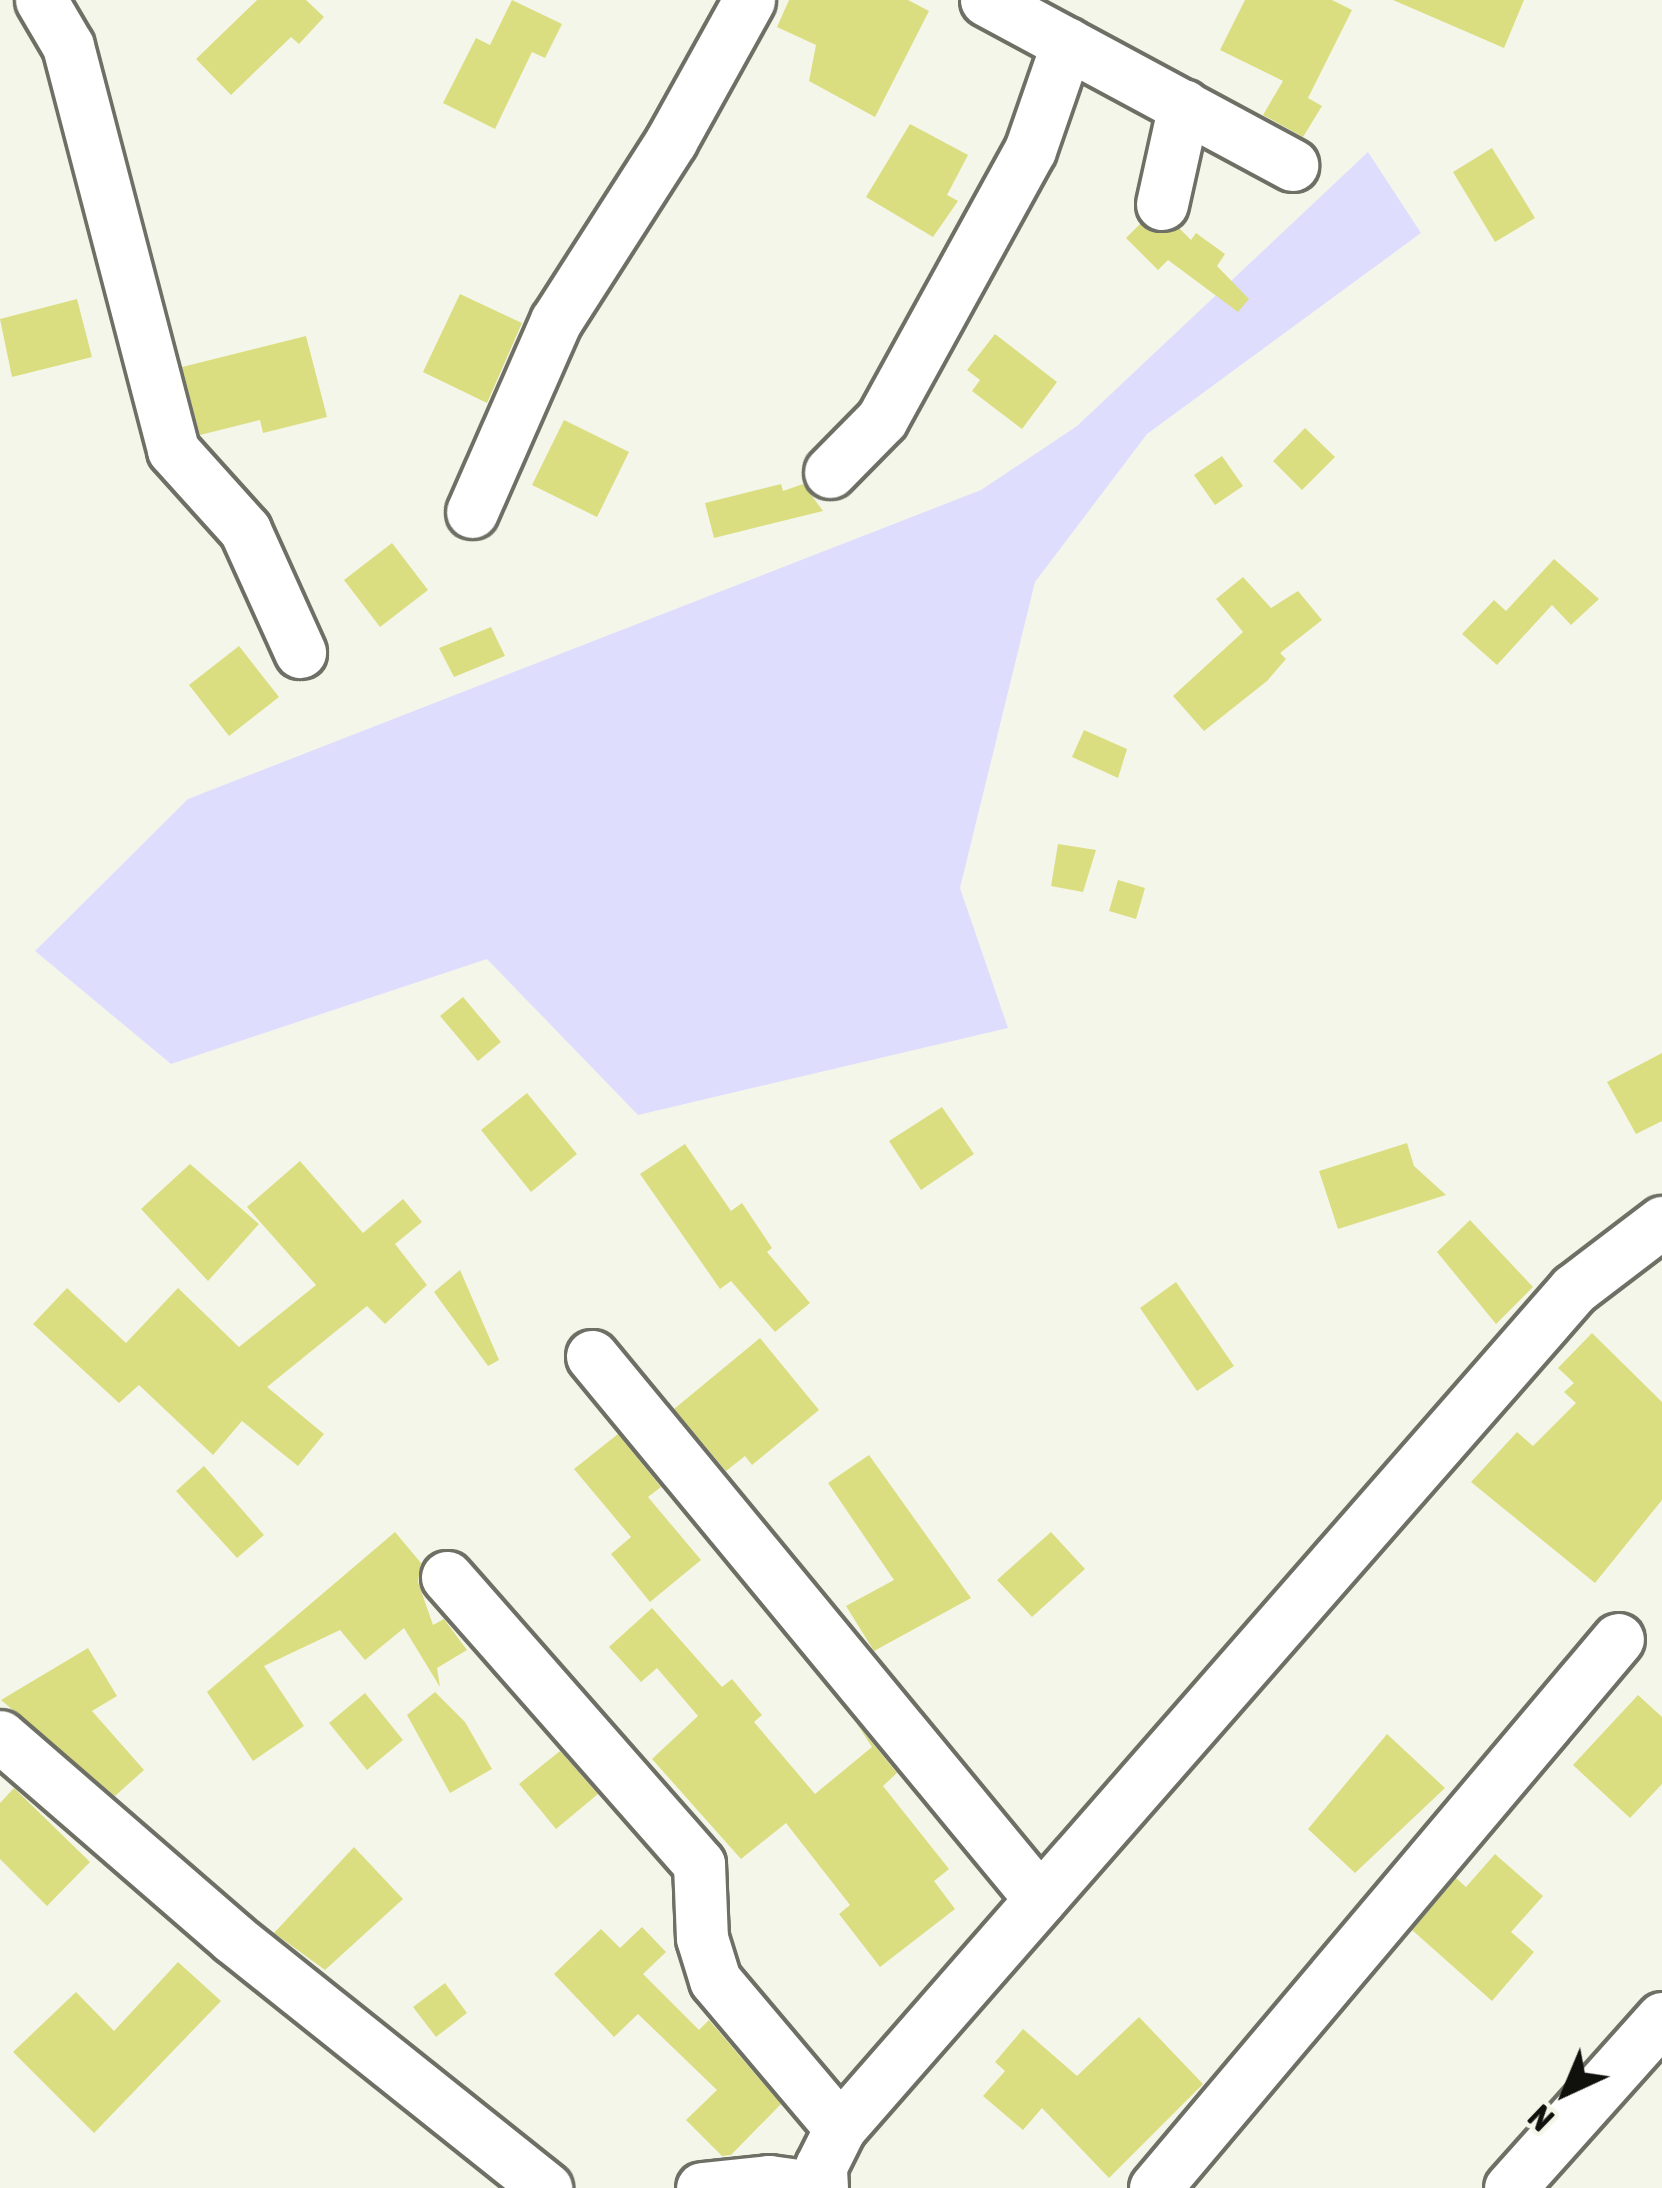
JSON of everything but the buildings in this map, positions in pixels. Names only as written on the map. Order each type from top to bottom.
[{"type":"street","points":[[40,0],[68,46],[173,450],[245,530],[300,652]]},
{"type":"street","points":[[472,512],[556,321],[671,141],[748,0]]},
{"type":"street","points":[[986,0],[1292,165]]},
{"type":"street","points":[[830,472],[882,419],[1030,150],[1067,43]]},
{"type":"street","points":[[1162,204],[1184,105]]},
{"type":"street","points":[[702,2188],[769,2181],[821,2188],[821,2166],[840,2128],[1574,1289],[1662,1222]]},
{"type":"street","points":[[592,1356],[1040,1899]]},
{"type":"street","points":[[447,1577],[699,1864],[702,1938],[715,1980],[840,2128]]},
{"type":"street","points":[[1155,2188],[1618,1639]]},
{"type":"street","points":[[0,1736],[233,1938],[546,2188]]},
{"type":"street","points":[[1510,2188],[1662,2018]]},
{"type":"shaded area","points":[[1368,152],[1421,233],[1147,434],[1035,582],[960,888],[1008,1028],[638,1115],[487,959],[171,1064],[35,951],[188,799],[981,490],[1077,426]]}]
